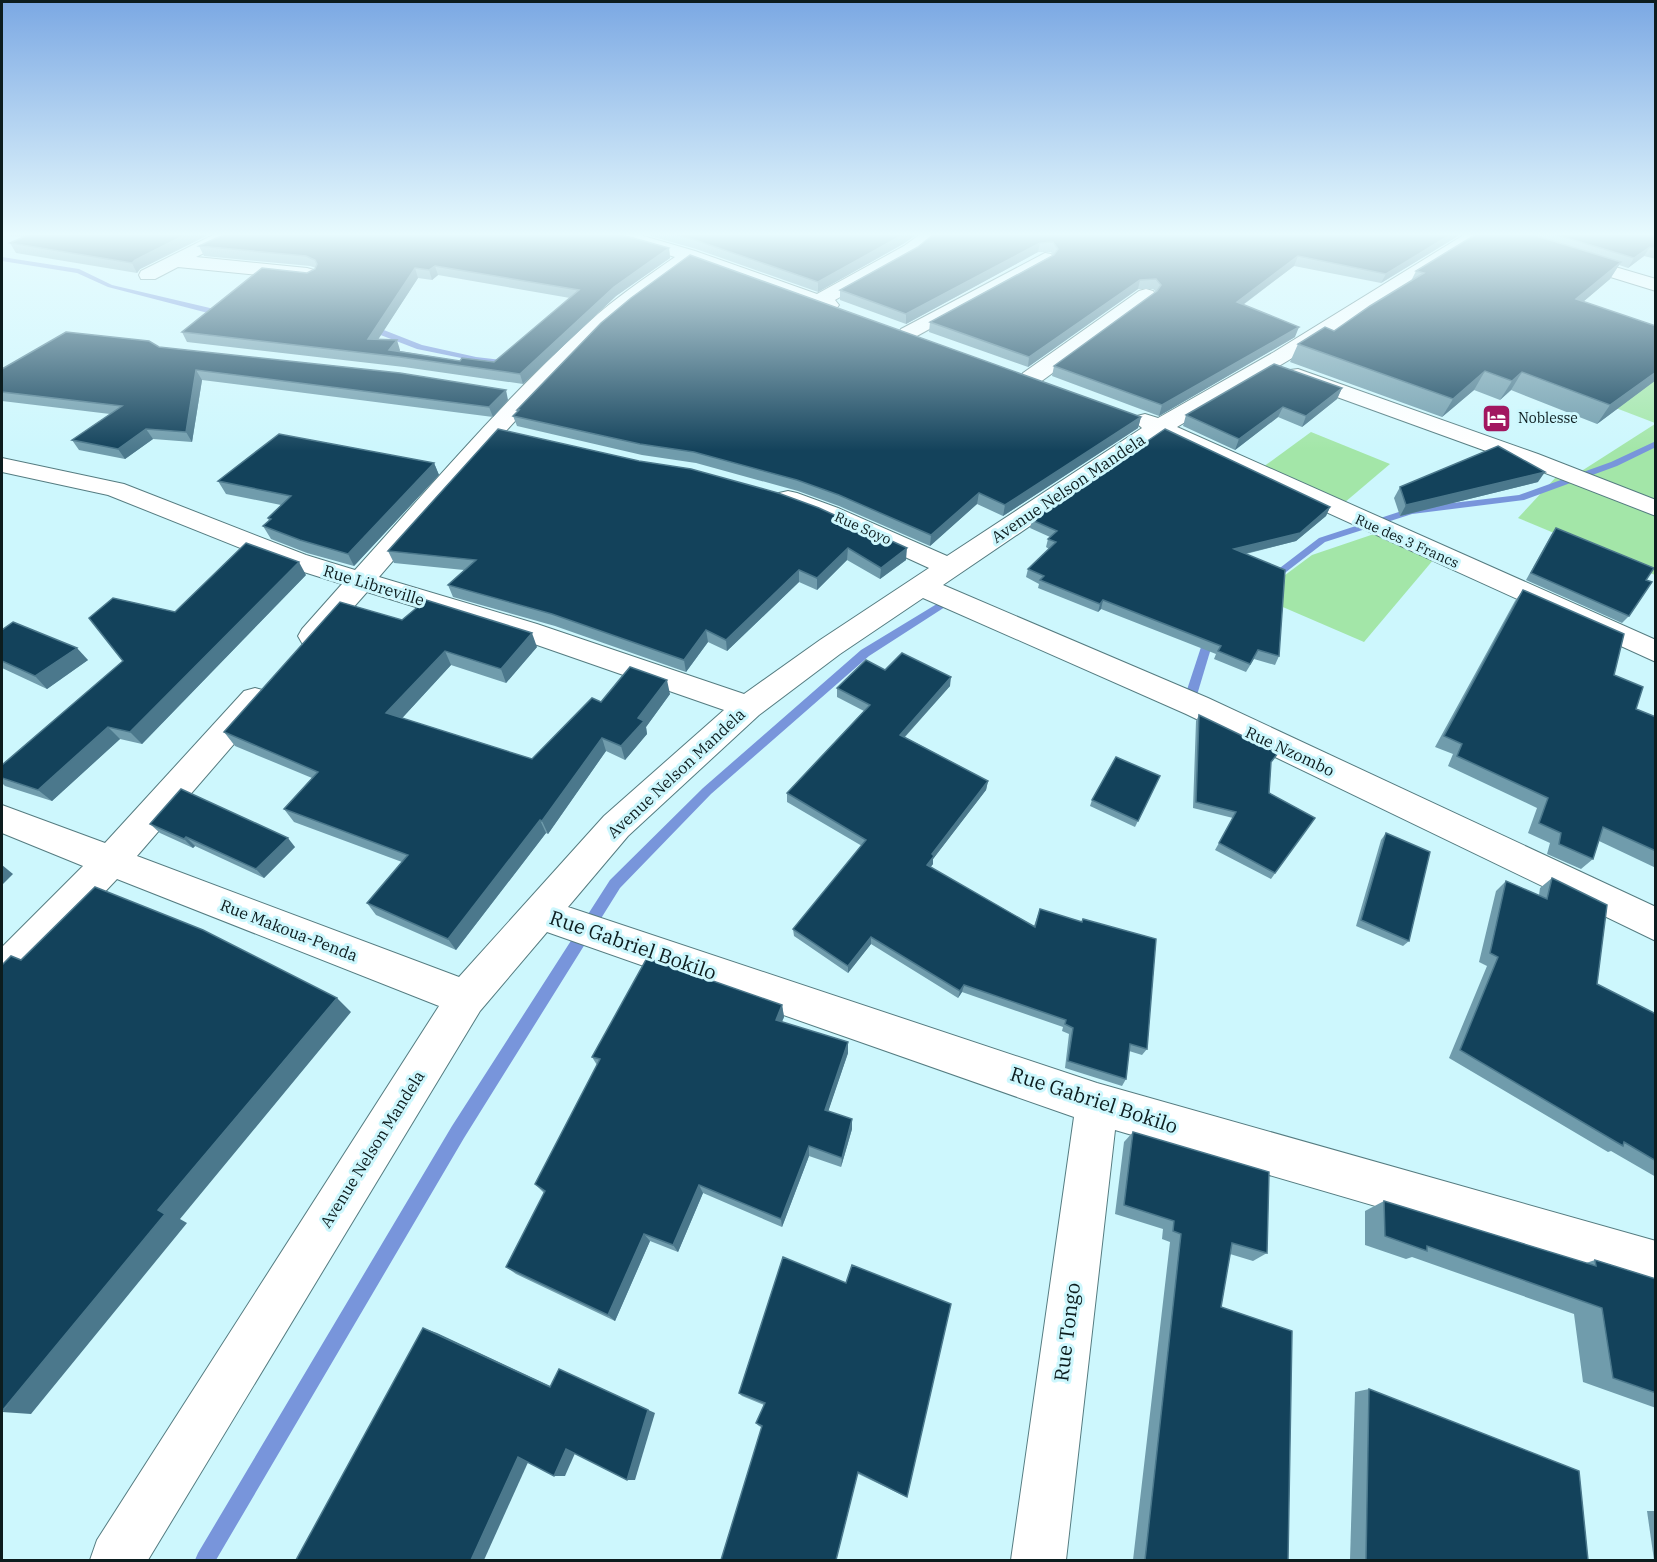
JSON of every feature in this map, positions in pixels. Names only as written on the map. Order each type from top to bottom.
[{"type":"street","points":[[294,656],[362,581],[505,433],[520,392],[620,306]]},
{"type":"street","points":[[830,306],[852,313]]},
{"type":"street","points":[[908,333],[958,306]]},
{"type":"street","points":[[1030,378],[1131,306]]},
{"type":"street","name":"Avenue Nelson Mandela","points":[[117,1560],[466,998],[615,826],[747,707],[921,586],[1161,426],[1219,395],[1359,306]]},
{"type":"street","points":[[886,325],[928,340]]},
{"type":"street","points":[[1268,364],[1530,459],[1656,509]]},
{"type":"street","points":[[1010,370],[1052,386]]},
{"type":"street","name":"Rue des 3 Francs","points":[[1128,414],[1161,426],[1299,492],[1656,652]]},
{"type":"street","name":"Rue Libreville","points":[[2,465],[115,489],[297,561],[527,631],[747,707]]},
{"type":"street","name":"Rue Soyo","points":[[769,493],[829,513],[949,567]]},
{"type":"street","name":"Rue Nzombo","points":[[921,586],[1197,706],[1656,925]]},
{"type":"street","points":[[2,973],[112,860],[272,680]]},
{"type":"street","name":"Rue Makoua-Penda","points":[[2,819],[466,998]]},
{"type":"street","name":"Rue Gabriel Bokilo","points":[[539,913],[1097,1104],[1656,1264]]},
{"type":"street","name":"Rue Tongo","points":[[1038,1560],[1097,1104]]},
{"type":"green space","points":[[1655,374],[1655,423],[1587,397]]},
{"type":"green space","points":[[1655,424],[1655,502],[1580,472]]},
{"type":"green space","points":[[1311,432],[1390,464],[1344,503],[1263,467]]},
{"type":"green space","points":[[1557,476],[1655,516],[1655,575],[1518,518]]},
{"type":"green space","points":[[1377,533],[1434,559],[1364,642],[1257,596],[1312,555]]},
{"type":"building","points":[[215,306],[390,306],[368,339],[397,340],[389,350],[460,361],[462,358],[494,362],[560,306],[594,306],[520,374],[400,357],[182,332]]},
{"type":"building","points":[[622,306],[832,306],[1141,417],[1005,505],[979,493],[931,535],[839,495],[797,480],[694,452],[640,444],[513,416],[601,323]]},
{"type":"building","points":[[884,306],[921,306],[906,314]]},
{"type":"building","points":[[960,306],[1103,306],[1029,357],[930,322]]},
{"type":"building","points":[[1137,306],[1247,306],[1299,327],[1162,405],[1054,366]]},
{"type":"building","points":[[1370,306],[1596,306],[1656,326],[1656,372],[1610,405],[1522,372],[1512,381],[1485,371],[1453,399],[1298,344],[1325,327],[1334,331]]},
{"type":"building","points":[[66,332],[149,341],[159,347],[400,373],[506,390],[489,407],[196,370],[186,432],[146,429],[118,449],[72,440],[122,406],[2,392],[2,369]]},
{"type":"building","points":[[1274,364],[1342,388],[1306,416],[1283,407],[1239,439],[1186,415]]},
{"type":"building","points":[[498,429],[639,461],[691,469],[778,493],[819,508],[907,548],[881,568],[848,548],[817,578],[799,570],[726,640],[706,630],[684,660],[552,614],[448,585],[476,560],[388,551]]},
{"type":"building","points":[[1165,429],[1330,507],[1300,533],[1234,549],[1285,570],[1279,656],[1258,650],[1250,664],[1218,651],[1221,646],[1103,600],[1100,604],[1040,580],[1044,576],[1028,569],[1056,542],[1048,539],[1057,531],[1032,520]]},
{"type":"building","points":[[279,434],[434,463],[348,554],[263,526],[271,519],[268,518],[291,496],[218,481]]},
{"type":"building","points":[[1498,446],[1545,472],[1406,505],[1400,487]]},
{"type":"building","points":[[1556,528],[1654,568],[1646,580],[1652,582],[1629,616],[1531,573]]},
{"type":"building","points":[[246,543],[299,562],[130,732],[108,727],[38,790],[2,778],[2,765],[123,661],[89,618],[113,598],[175,612]]},
{"type":"building","points":[[1523,590],[1624,634],[1614,675],[1643,687],[1636,709],[1656,717],[1656,851],[1603,827],[1593,859],[1559,844],[1561,833],[1539,823],[1548,798],[1457,756],[1462,744],[1444,736]]},
{"type":"building","points":[[426,600],[532,633],[501,669],[445,651],[386,713],[532,759],[592,698],[601,702],[630,667],[667,680],[638,718],[644,721],[621,746],[602,738],[542,821],[540,820],[448,939],[367,903],[408,855],[284,809],[318,772],[224,732],[340,602],[402,620]]},
{"type":"building","points":[[13,622],[77,648],[35,676],[2,661],[2,630]]},
{"type":"building","points":[[902,653],[951,677],[900,735],[988,781],[932,854],[934,856],[927,865],[1035,927],[1040,909],[1082,922],[1083,919],[1156,939],[1147,1049],[1130,1044],[1126,1079],[1068,1061],[1073,1028],[1065,1024],[1066,1020],[964,985],[960,991],[871,937],[848,966],[793,929],[866,840],[787,793],[870,705],[837,688],[866,660],[885,670]]},
{"type":"building","points":[[1199,715],[1278,753],[1271,762],[1269,793],[1315,818],[1275,873],[1219,843],[1236,812],[1196,802]]},
{"type":"building","points":[[1116,757],[1160,776],[1138,821],[1092,800]]},
{"type":"building","points":[[181,789],[288,838],[256,869],[186,837],[184,839],[150,824]]},
{"type":"building","points":[[1386,833],[1430,852],[1409,941],[1361,920]]},
{"type":"building","points":[[1552,878],[1607,905],[1597,984],[1656,1014],[1656,1161],[1624,1142],[1623,1146],[1460,1050],[1498,957],[1490,953],[1506,881],[1547,899]]},
{"type":"building","points":[[95,887],[203,930],[337,998],[158,1210],[165,1214],[2,1411],[2,965],[11,956],[21,960]]},
{"type":"building","points":[[647,958],[782,1005],[776,1020],[848,1042],[825,1110],[852,1119],[842,1158],[809,1146],[781,1219],[699,1185],[673,1245],[644,1234],[608,1315],[506,1267],[545,1191],[535,1184],[600,1059],[592,1057]]},
{"type":"building","points":[[1133,1132],[1269,1172],[1267,1253],[1232,1243],[1221,1307],[1292,1331],[1288,1560],[1145,1560],[1181,1234],[1173,1231],[1174,1221],[1124,1205]]},
{"type":"building","points":[[1384,1201],[1596,1266],[1595,1260],[1656,1279],[1656,1393],[1613,1378],[1602,1308],[1427,1246],[1427,1251],[1385,1236]]},
{"type":"building","points":[[783,1257],[846,1283],[852,1265],[951,1304],[907,1497],[858,1472],[836,1560],[721,1560],[762,1426],[756,1423],[765,1403],[739,1393]]},
{"type":"building","points":[[423,1328],[550,1387],[559,1369],[648,1410],[627,1480],[566,1449],[554,1476],[518,1457],[471,1560],[296,1560]]},
{"type":"building","points":[[1369,1389],[1579,1471],[1588,1560],[1366,1560]]},
{"type":"waterway","points":[[188,306],[223,312]]},
{"type":"waterway","points":[[368,327],[420,347],[476,359],[510,363]]},
{"type":"waterway","points":[[1269,580],[1322,540],[1411,511],[1521,498],[1614,464],[1656,443]]},
{"type":"waterway","points":[[205,1560],[458,1132],[615,884],[707,791],[865,653],[945,602],[954,607]]},
{"type":"waterway","points":[[1188,705],[1210,635]]},
{"type":"place","name":"Noblesse","points":[[1497,418]]}]
